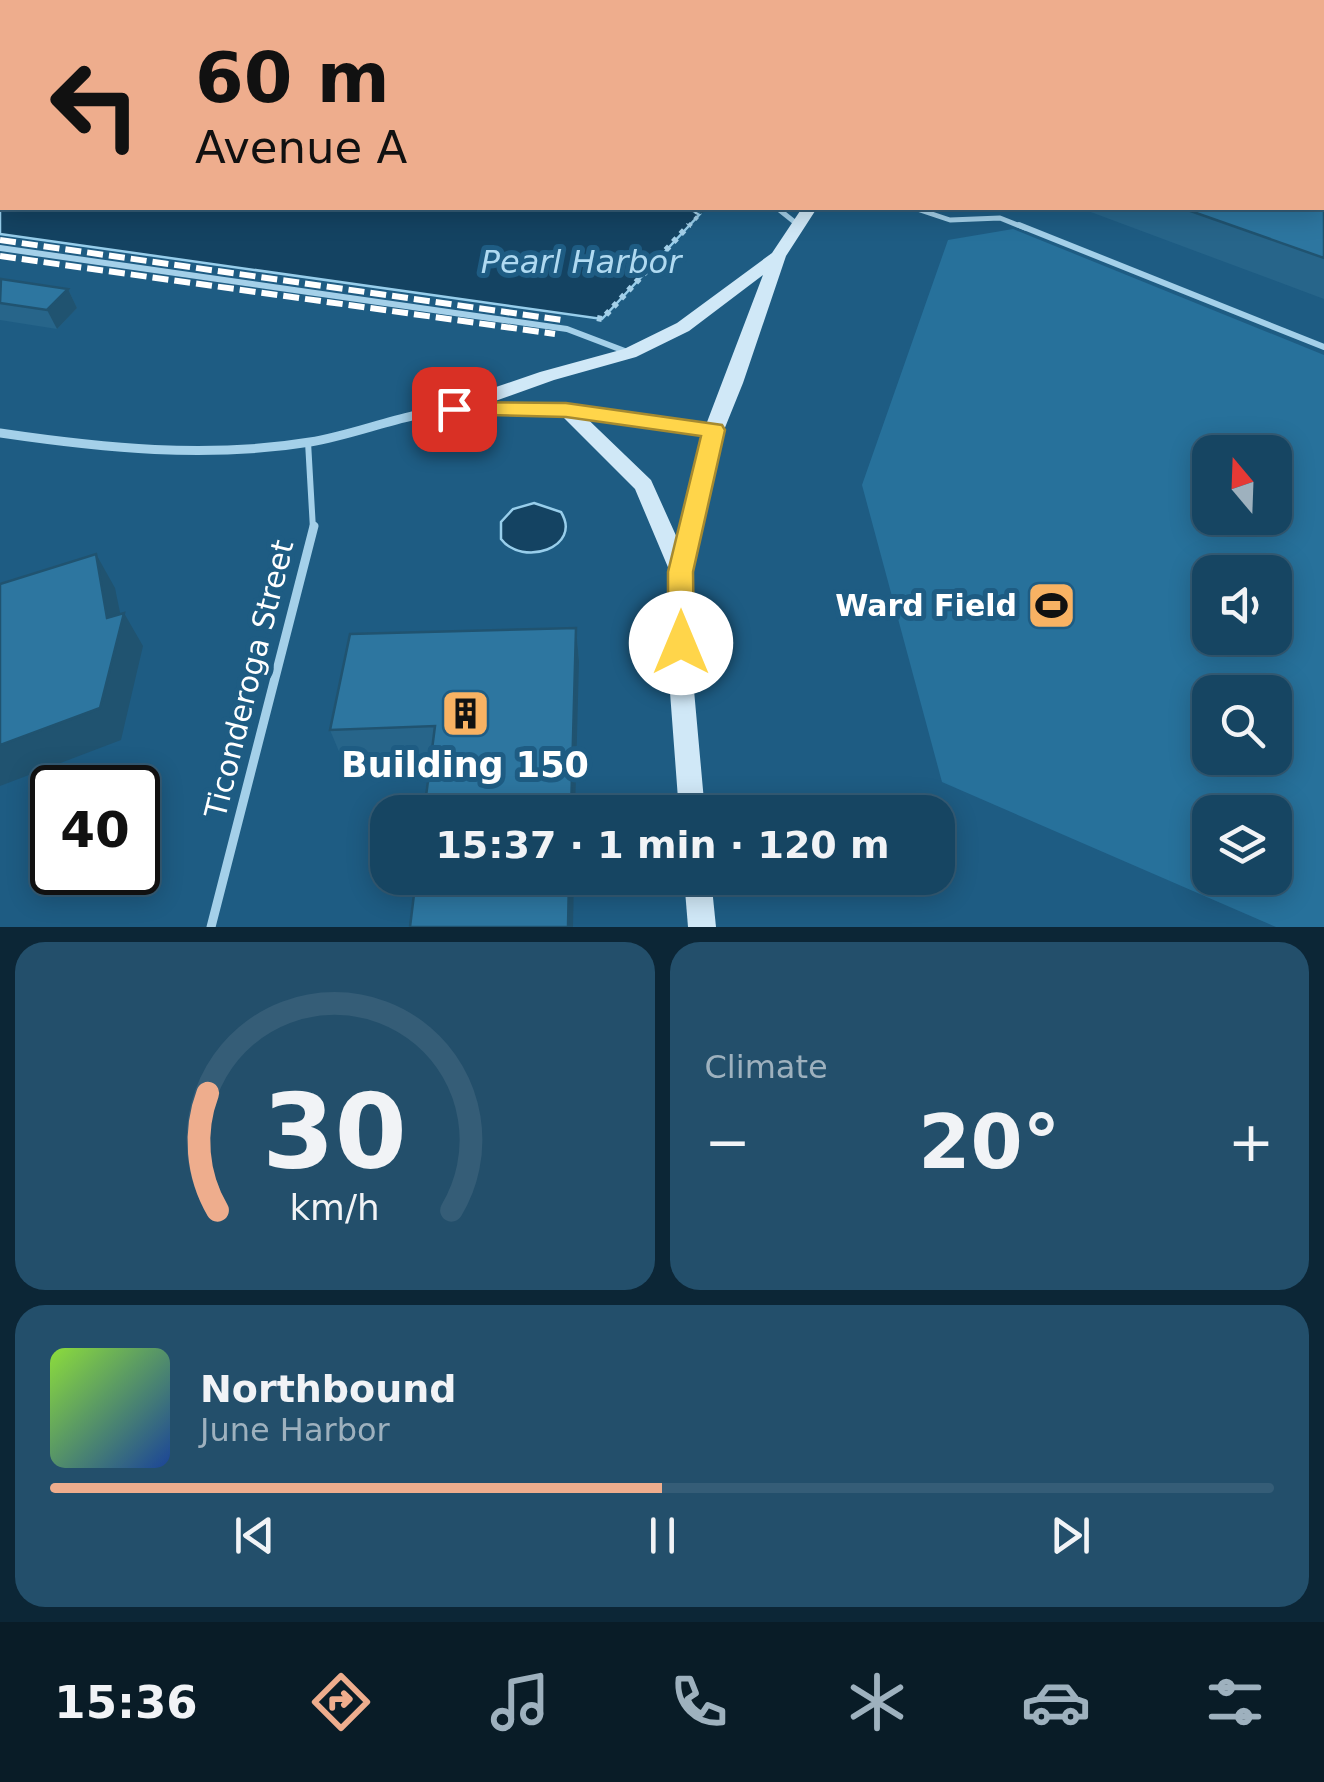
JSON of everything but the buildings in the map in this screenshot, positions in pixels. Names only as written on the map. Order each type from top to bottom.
[{"type":"street","points":[[691,795],[681,679],[681,572],[714,430],[778,256],[808,210]]},
{"type":"street","points":[[0,433],[66,444],[180,452],[308,442],[454,409],[630,353],[683,327],[778,256]]},
{"type":"street","points":[[454,409],[566,410],[714,430]]},
{"type":"street","points":[[566,410],[644,485],[681,572]]},
{"type":"street","points":[[699,895],[702,927]]},
{"type":"lane","points":[[780,210],[797,224]]},
{"type":"lane","points":[[920,210],[950,220],[1000,218],[1324,347]]},
{"type":"lane","points":[[0,248],[568,329],[630,353]]},
{"type":"lane","name":"Ticonderoga Street","points":[[212,927],[316,521],[308,442]]},
{"type":"path","points":[[602,319],[700,214],[691,210]]},
{"type":"shaded area","name":"Ward Field","points":[[1013,229],[1324,355],[1324,927],[1276,927],[1202,895],[1292,895],[1292,795],[1192,795],[1192,891],[942,782],[862,485],[948,240]]},
{"type":"water","name":"Pearl Harbor","points":[[0,210],[691,210],[700,214],[602,319],[0,234]]},
{"type":"water","points":[[534,503],[561,512],[566,525],[564,535],[547,550],[522,552],[501,539],[501,522],[513,509]]},
{"type":"railway","points":[[0,240],[562,320]]},
{"type":"railway","points":[[0,256],[555,334]]},
{"type":"place","name":"Ward Field","points":[[1052,605]]},
{"type":"place","name":"Building 150","points":[[465,713]]},
{"type":"route","points":[[454,409],[566,410],[714,430],[681,572],[681,643]]}]
